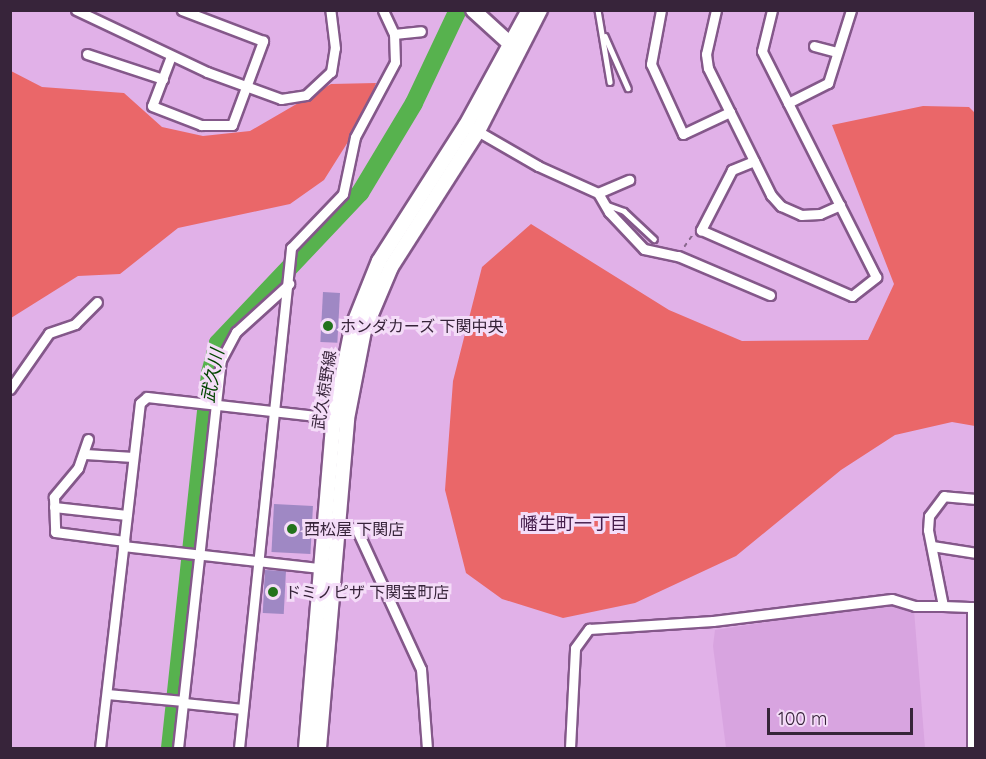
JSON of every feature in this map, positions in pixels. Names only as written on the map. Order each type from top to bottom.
[{"type":"main road","points":[[473,10],[516,49]]},
{"type":"main road","name":"武久椋野線","points":[[516,49],[529,10]]},
{"type":"main road","name":"武久椋野線","points":[[306,748],[327,569],[338,524],[350,393],[370,313],[395,258],[540,10]]},
{"type":"main road","name":"武久椋野線","points":[[319,748],[334,418],[343,360],[364,293],[379,261],[472,128]]},
{"type":"street","points":[[76,10],[93,14],[171,56],[281,99],[316,89],[331,72],[335,56],[330,10]]},
{"type":"street","points":[[171,56],[152,106],[201,125],[232,125],[263,41],[182,10]]},
{"type":"street","points":[[239,748],[291,273],[291,248],[343,195],[356,137],[395,62],[394,34],[383,10]]},
{"type":"street","points":[[661,10],[651,64],[683,134],[730,112]]},
{"type":"street","points":[[716,10],[706,61],[771,195],[792,213],[816,215],[840,205]]},
{"type":"street","points":[[754,161],[732,170],[701,230],[852,296],[876,277],[762,51],[772,10]]},
{"type":"street","points":[[788,103],[828,83],[850,10]]},
{"type":"street","points":[[394,34],[421,31]]},
{"type":"street","points":[[814,46],[837,52]]},
{"type":"street","points":[[87,54],[163,80]]},
{"type":"street","points":[[472,128],[538,166],[598,193],[640,246],[678,256],[770,295]]},
{"type":"street","points":[[598,193],[629,180]]},
{"type":"street","points":[[178,748],[214,405],[229,341],[288,284]]},
{"type":"street","points":[[10,389],[49,333],[75,324],[96,302]]},
{"type":"street","points":[[100,748],[140,403],[147,397],[334,418]]},
{"type":"street","points":[[88,440],[85,454],[71,480],[54,497],[56,532],[184,553],[327,569]]},
{"type":"street","points":[[85,454],[134,457]]},
{"type":"street","points":[[943,606],[929,516],[944,496],[975,499]]},
{"type":"street","points":[[54,507],[127,515]]},
{"type":"street","points":[[338,524],[357,530],[421,669],[428,748]]},
{"type":"street","points":[[932,546],[975,553]]},
{"type":"street","points":[[570,748],[575,648],[589,629],[690,624],[892,599],[915,606],[974,607],[972,748]]},
{"type":"street","points":[[106,694],[243,709]]},
{"type":"lane","points":[[598,10],[610,81]]},
{"type":"lane","points":[[602,31],[628,88]]},
{"type":"lane","points":[[605,204],[624,211],[654,239]]},
{"type":"path","points":[[678,256],[694,232],[701,230]]},
{"type":"shaded area","points":[[11,71],[42,87],[124,93],[162,127],[203,136],[250,131],[331,84],[376,83],[363,118],[324,180],[290,204],[178,228],[120,274],[78,276],[11,318]]},
{"type":"shaded area","points":[[923,106],[969,107],[975,113],[975,426],[952,422],[895,435],[841,470],[736,556],[635,603],[563,618],[502,599],[466,573],[445,490],[453,381],[482,267],[531,224],[669,310],[742,341],[868,340],[894,284],[832,125]]},
{"type":"shaded area","points":[[891,603],[914,610],[925,748],[726,748],[713,646],[715,630]]},
{"type":"building","name":"ホンダカーズ 下関中央","points":[[323,292],[340,293],[337,343],[320,342]]},
{"type":"building","name":"西松屋 下関店","points":[[274,504],[313,506],[310,554],[271,552]]},
{"type":"building","name":"ドミノピザ 下関宝町店","points":[[265,570],[286,571],[284,614],[263,613]]},
{"type":"waterway","name":"武久川","points":[[170,748],[210,373],[218,343],[360,193],[414,103],[458,10]]},
{"type":"place","name":"ホンダカーズ 下関中央","points":[[328,326]]},
{"type":"place","name":"西松屋 下関店","points":[[292,529]]},
{"type":"place","name":"ドミノピザ 下関宝町店","points":[[273,592]]},
{"type":"district","name":"幡生町一丁目","points":[[574,524]]}]
